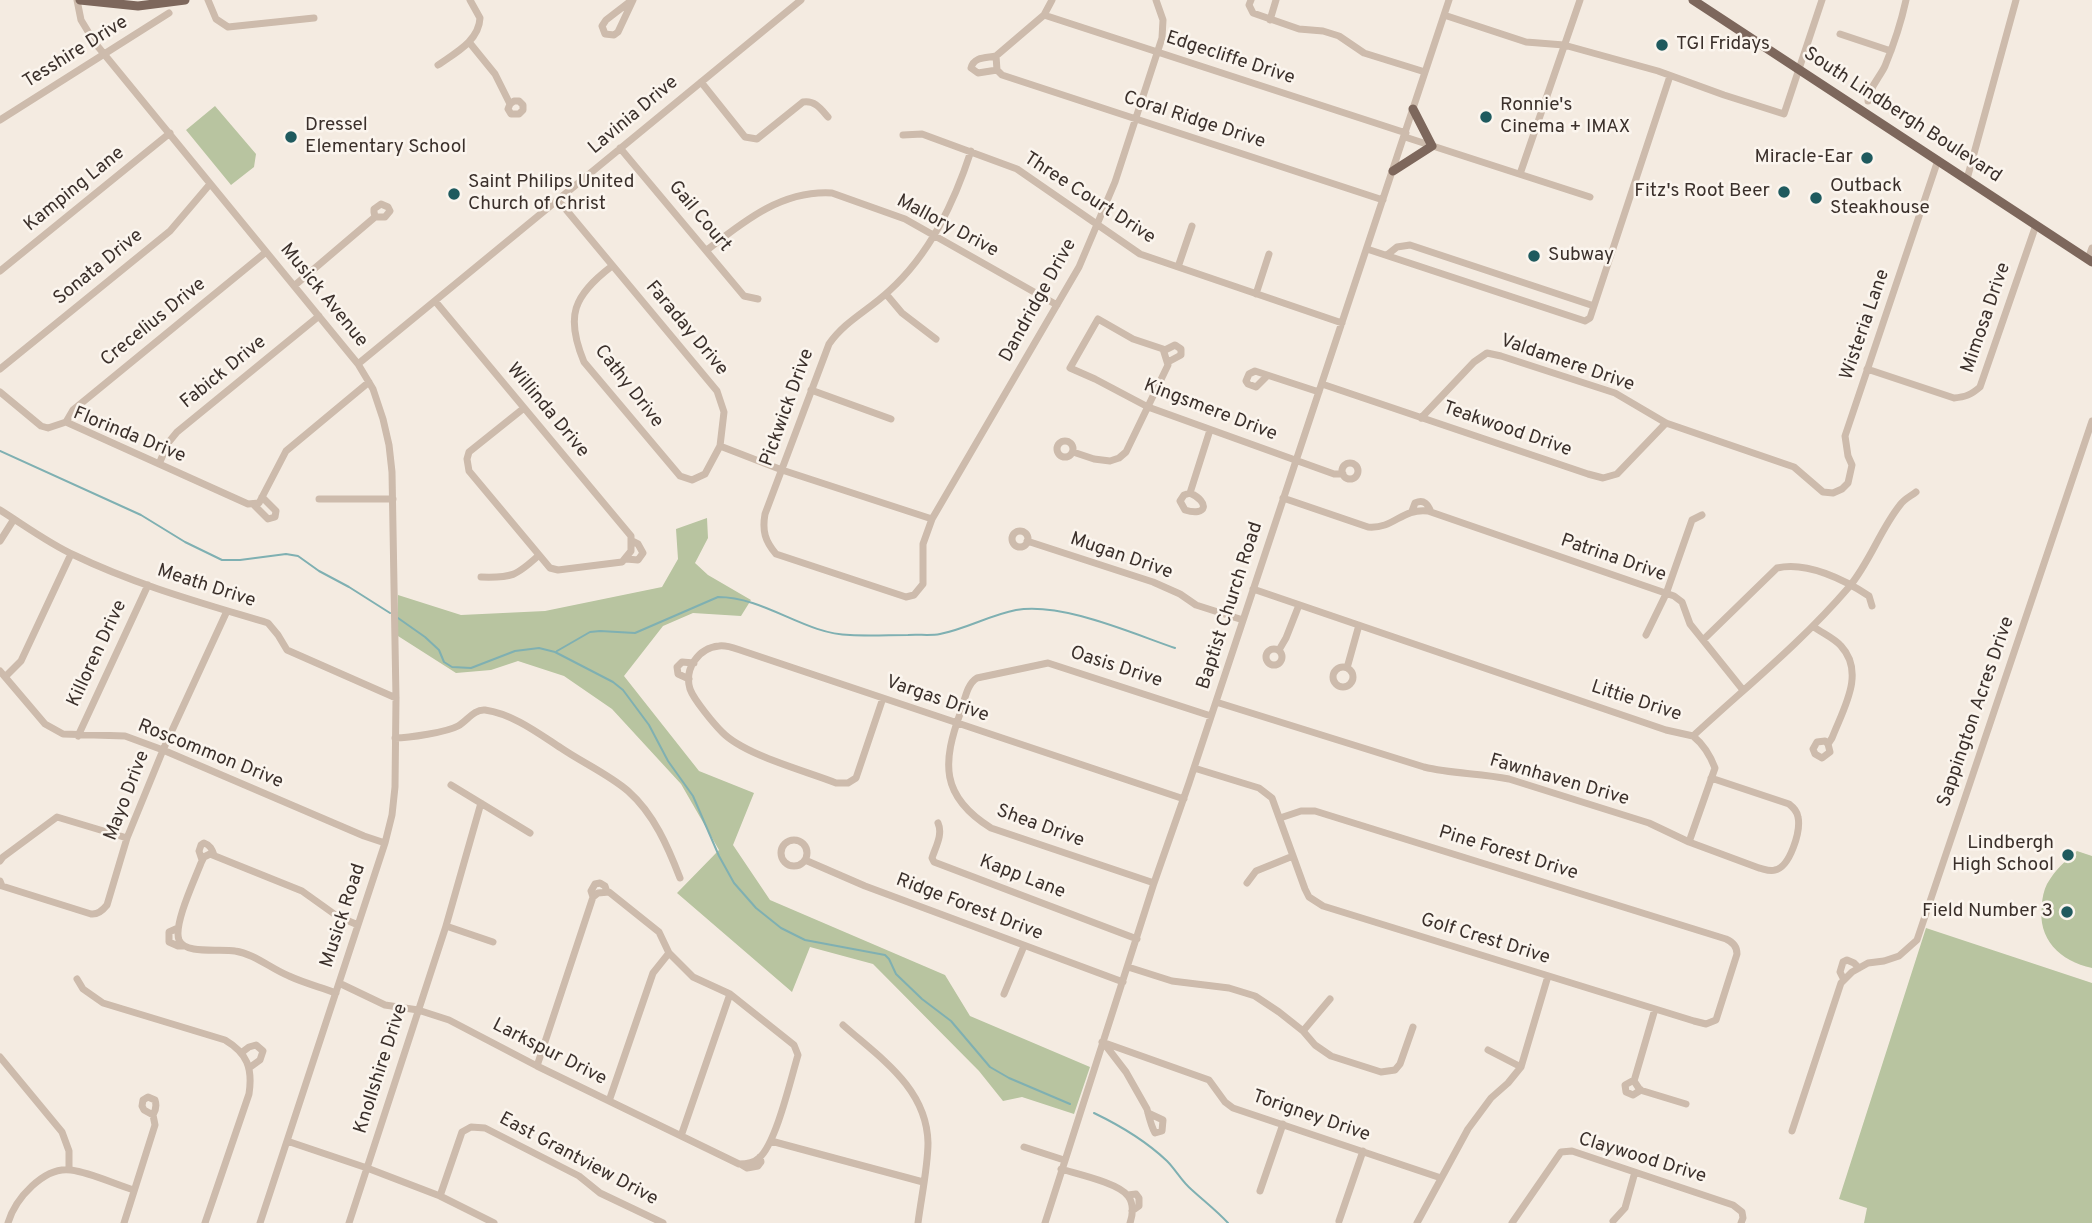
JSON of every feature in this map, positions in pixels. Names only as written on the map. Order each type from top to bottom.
[{"type":"main road","points":[[78,0],[138,6],[185,0]]},
{"type":"main road","name":"South Lindbergh Boulevard","points":[[1693,0],[2090,260]]},
{"type":"main road","points":[[1393,171],[1432,146],[1413,110]]},
{"type":"street","name":"Musick Avenue","points":[[78,0],[83,25],[104,54],[358,364],[369,382],[388,435],[393,499],[394,608]]},
{"type":"street","points":[[208,0],[216,19],[228,27],[314,18]]},
{"type":"street","points":[[438,65],[469,42],[477,32],[480,18],[470,0]]},
{"type":"street","points":[[633,0],[618,32],[614,36],[605,34],[602,26],[606,20],[633,0]]},
{"type":"street","name":"Lavinia Drive","points":[[358,364],[801,0]]},
{"type":"street","points":[[1044,15],[1052,0]]},
{"type":"street","name":"Dandridge Drive","points":[[906,597],[914,595],[923,584],[923,544],[932,519],[1079,267],[1097,226],[1115,182],[1162,38],[1163,20],[1156,0]]},
{"type":"street","points":[[1251,0],[1249,5],[1253,13],[1270,20],[1299,29],[1323,31],[1339,36],[1364,53],[1426,72]]},
{"type":"street","points":[[1270,20],[1276,0]]},
{"type":"street","name":"Baptist Church Road","points":[[1045,1223],[1154,883],[1449,0]]},
{"type":"street","points":[[1520,174],[1580,0]]},
{"type":"street","points":[[1444,15],[1526,41],[1564,45],[1670,76],[1784,114],[1822,0]]},
{"type":"street","points":[[1863,110],[1872,99],[1891,51],[1906,0]]},
{"type":"street","points":[[1967,179],[2016,0]]},
{"type":"street","name":"Tesshire Drive","points":[[0,120],[169,13]]},
{"type":"street","name":"Edgecliffe Drive","points":[[1044,15],[1590,197]]},
{"type":"street","name":"Coral Ridge Drive","points":[[1044,15],[997,63],[1002,75],[1383,200]]},
{"type":"street","points":[[1840,34],[1891,51]]},
{"type":"street","points":[[469,42],[495,74],[509,104]]},
{"type":"street","points":[[1367,249],[1585,321],[1590,318],[1670,76]]},
{"type":"street","points":[[701,82],[746,137],[757,139],[803,102],[815,104],[828,117]]},
{"type":"street","name":"Kamping Lane","points":[[0,271],[170,133]]},
{"type":"street","name":"Three Court Drive","points":[[904,135],[922,134],[1017,169],[1140,254],[1342,323]]},
{"type":"street","name":"Gail Court","points":[[620,149],[744,296],[758,299]]},
{"type":"street","name":"Pickwick Drive","points":[[906,597],[776,554],[765,541],[764,524],[829,344],[846,323],[886,294],[921,257],[961,183],[971,151]]},
{"type":"street","name":"Wisteria Lane","points":[[1833,493],[1848,483],[1851,474],[1852,466],[1845,436],[1938,160]]},
{"type":"street","name":"Sonata Drive","points":[[0,369],[170,231],[210,184]]},
{"type":"street","name":"Mallory Drive","points":[[707,250],[754,214],[770,206],[789,199],[832,193],[905,219],[1057,305]]},
{"type":"street","name":"Faraday Drive","points":[[558,200],[717,391],[724,412],[720,446]]},
{"type":"street","points":[[294,286],[375,217]]},
{"type":"street","name":"Mimosa Drive","points":[[1867,369],[1954,398],[1973,393],[1980,387],[2036,225]]},
{"type":"street","points":[[1178,267],[1192,226]]},
{"type":"street","points":[[1387,256],[1397,247],[1410,245],[1594,306]]},
{"type":"street","points":[[2090,260],[2092,248]]},
{"type":"street","name":"Crecelius Drive","points":[[65,422],[73,410],[266,252]]},
{"type":"street","points":[[1256,294],[1269,254]]},
{"type":"street","name":"Cathy Drive","points":[[612,266],[592,281],[579,299],[573,320],[575,341],[584,362],[680,476],[692,480],[705,474],[720,446]]},
{"type":"street","points":[[886,294],[902,313],[936,339]]},
{"type":"street","name":"Willinda Drive","points":[[435,301],[631,536],[632,541]]},
{"type":"street","name":"Fabick Drive","points":[[159,464],[168,443],[177,432],[319,316]]},
{"type":"street","name":"Kingsmere Drive","points":[[1165,350],[1133,339],[1098,319],[1070,368],[1148,407],[1334,474],[1343,474]]},
{"type":"street","points":[[1073,452],[1101,461],[1110,461],[1126,452],[1168,362],[1181,355],[1181,349],[1175,345],[1165,350],[1168,362]]},
{"type":"street","name":"Valdamere Drive","points":[[1421,418],[1474,362],[1486,354],[1501,356],[1615,393],[1666,423],[1794,467],[1823,492],[1833,493]]},
{"type":"street","name":"Teakwood Drive","points":[[1267,376],[1320,388],[1421,418],[1603,478],[1617,474],[1666,423]]},
{"type":"street","name":"Florinda Drive","points":[[0,392],[41,426],[48,428],[65,422],[248,504],[258,501],[286,451],[369,382]]},
{"type":"street","points":[[811,390],[891,419]]},
{"type":"street","points":[[524,408],[469,452],[469,471],[550,568],[558,570],[622,562],[631,551],[632,541],[638,544],[642,550],[641,558],[626,559]]},
{"type":"street","name":"Sappington Acres Drive","points":[[1792,1131],[1844,980],[1868,963],[1899,956],[1917,940],[2092,421]]},
{"type":"street","points":[[1190,493],[1210,430]]},
{"type":"street","points":[[720,446],[782,470],[932,519]]},
{"type":"street","name":"Littie Drive","points":[[1253,589],[1666,730],[1693,736],[1814,627],[1863,568],[1901,502],[1916,492]]},
{"type":"street","name":"Patrina Drive","points":[[1283,498],[1368,527],[1382,527],[1412,511],[1431,512],[1666,594],[1682,602],[1690,624],[1743,690]]},
{"type":"street","points":[[319,499],[393,499]]},
{"type":"street","name":"Meath Drive","points":[[0,510],[71,554],[148,585],[268,623],[287,650],[396,698]]},
{"type":"street","points":[[1646,635],[1666,594],[1692,520],[1702,515]]},
{"type":"street","points":[[0,541],[14,519]]},
{"type":"street","name":"Mugan Drive","points":[[1027,541],[1153,582],[1180,594],[1196,605],[1242,620]]},
{"type":"street","points":[[3,674],[21,661],[71,554]]},
{"type":"street","points":[[481,577],[517,574],[538,556]]},
{"type":"street","points":[[1703,640],[1777,568],[1790,565],[1802,566],[1851,584],[1870,596],[1872,606]]},
{"type":"street","name":"Killoren Drive","points":[[78,736],[148,585]]},
{"type":"street","points":[[1279,650],[1299,605]]},
{"type":"street","name":"Musick Road","points":[[260,1223],[391,824],[396,738],[394,608]]},
{"type":"street","name":"Mayo Drive","points":[[1,883],[95,914],[107,905],[127,838],[163,750],[227,611]]},
{"type":"street","points":[[1347,668],[1359,625]]},
{"type":"street","points":[[1814,627],[1840,645],[1850,660],[1853,675],[1828,744]]},
{"type":"street","name":"Vargas Drive","points":[[691,666],[708,649],[723,645],[1184,799]]},
{"type":"street","points":[[689,679],[678,674],[677,667],[682,662],[691,666],[691,692],[723,733],[746,749],[836,783],[848,783],[856,778],[883,698]]},
{"type":"street","name":"Oasis Drive","points":[[956,723],[971,682],[977,678],[1048,663],[1211,716]]},
{"type":"street","name":"Roscommon Drive","points":[[3,674],[45,724],[63,734],[125,736],[385,843]]},
{"type":"street","name":"Fawnhaven Drive","points":[[1216,702],[1424,767],[1509,779],[1649,823],[1689,842],[1770,871],[1778,870],[1787,863],[1799,826],[1798,814],[1794,808],[1712,778]]},
{"type":"street","points":[[396,738],[456,727],[477,710],[512,719],[534,730],[629,792],[646,810],[659,830],[680,878]]},
{"type":"street","name":"Shea Drive","points":[[956,723],[948,760],[951,787],[961,804],[976,819],[991,828],[1154,883]]},
{"type":"street","points":[[1689,842],[1714,768],[1712,760],[1693,736]]},
{"type":"street","name":"Golf Crest Drive","points":[[1194,768],[1259,788],[1272,798],[1309,897],[1323,906],[1694,1021]]},
{"type":"street","points":[[452,785],[530,833]]},
{"type":"street","name":"Knollshire Drive","points":[[349,1223],[446,926],[481,803]]},
{"type":"street","name":"Pine Forest Drive","points":[[1280,818],[1301,811],[1315,811],[1726,939],[1737,948],[1737,954],[1716,1020],[1706,1024],[1694,1021]]},
{"type":"street","points":[[0,861],[57,817],[127,838]]},
{"type":"street","name":"Kapp Lane","points":[[938,823],[940,836],[932,858],[934,862],[1137,939]]},
{"type":"street","points":[[202,860],[199,851],[204,843],[208,844],[214,855]]},
{"type":"street","points":[[336,993],[288,976],[236,951],[190,949],[177,937],[178,928],[202,860],[214,855],[302,891],[337,916],[358,925]]},
{"type":"street","points":[[1247,883],[1256,871],[1293,856]]},
{"type":"street","name":"Ridge Forest Drive","points":[[805,860],[864,886],[1123,982]]},
{"type":"street","points":[[537,1066],[599,894],[659,932],[669,953],[693,977],[730,994],[681,1136]]},
{"type":"street","points":[[446,926],[493,942]]},
{"type":"street","points":[[178,928],[169,932],[169,942],[184,946]]},
{"type":"street","points":[[1004,994],[1024,946]]},
{"type":"street","points":[[609,1101],[653,973],[669,953]]},
{"type":"street","points":[[1844,980],[1840,972],[1843,962],[1847,960],[1859,968]]},
{"type":"street","points":[[1128,967],[1172,981],[1229,988],[1255,996],[1279,1012],[1331,1056],[1381,1072],[1395,1070],[1400,1064],[1413,1027]]},
{"type":"street","points":[[1417,1223],[1468,1129],[1491,1098],[1521,1067],[1548,976]]},
{"type":"street","points":[[77,979],[83,989],[103,1003],[225,1040],[239,1048],[248,1068],[251,1083],[249,1094],[205,1223]]},
{"type":"street","name":"Larkspur Drive","points":[[339,983],[385,1006],[418,1010],[449,1020],[681,1136],[741,1164],[747,1164],[760,1157],[771,1141],[798,1055],[794,1045],[730,994]]},
{"type":"street","points":[[1303,1031],[1330,999]]},
{"type":"street","points":[[1656,1009],[1634,1080],[1641,1090],[1686,1104]]},
{"type":"street","points":[[843,1025],[898,1073],[918,1099],[926,1122],[928,1145],[918,1223]]},
{"type":"street","points":[[1102,1042],[1126,1072],[1148,1114]]},
{"type":"street","name":"Torigney Drive","points":[[1102,1042],[1202,1076],[1209,1080],[1225,1102],[1233,1108],[1441,1178]]},
{"type":"street","points":[[241,1053],[256,1045],[263,1051],[260,1060],[248,1068]]},
{"type":"street","points":[[1488,1050],[1521,1067]]},
{"type":"street","points":[[0,1057],[11,1067],[62,1132],[69,1151],[69,1170]]},
{"type":"street","points":[[1634,1080],[1625,1085],[1626,1092],[1633,1095],[1641,1090]]},
{"type":"street","points":[[124,1223],[151,1141],[155,1125],[153,1115]]},
{"type":"street","points":[[1260,1191],[1283,1124]]},
{"type":"street","name":"East Grantview Drive","points":[[440,1196],[462,1132],[471,1127],[485,1128],[579,1176],[600,1193],[663,1223]]},
{"type":"street","points":[[287,1141],[440,1196],[494,1223]]},
{"type":"street","points":[[771,1141],[923,1182]]},
{"type":"street","points":[[1024,1147],[1064,1160]]},
{"type":"street","name":"Claywood Drive","points":[[1512,1223],[1561,1152],[1572,1150],[1733,1205],[1742,1212],[1741,1223]]},
{"type":"street","points":[[1339,1221],[1363,1151]]},
{"type":"street","points":[[1061,1169],[1114,1187],[1128,1195],[1132,1211],[1130,1223]]},
{"type":"street","points":[[8,1223],[19,1199],[33,1185],[52,1173],[69,1170],[134,1190]]},
{"type":"street","points":[[1613,1220],[1625,1208],[1635,1172]]},
{"type":"green space","points":[[215,106],[256,154],[254,167],[231,185],[186,130]]},
{"type":"green space","points":[[707,518],[708,538],[695,563],[708,575],[751,600],[741,616],[693,613],[663,626],[624,676],[699,771],[754,793],[733,845],[770,900],[945,975],[970,1016],[1090,1067],[1074,1114],[1022,1097],[1003,1101],[979,1071],[873,964],[810,947],[792,992],[677,893],[719,850],[681,784],[612,709],[564,676],[518,661],[491,670],[456,673],[398,636],[398,595],[461,615],[545,611],[662,587],[678,559],[676,529]]},
{"type":"green space","name":"Field Number 3","points":[[2077,851],[2092,856],[2092,968],[2070,960],[2053,947],[2043,928],[2041,917],[2047,884],[2060,866]]},
{"type":"green space","points":[[1926,928],[2092,983],[2092,1223],[1864,1223],[1867,1208],[1839,1199]]},
{"type":"waterway","points":[[0,451],[141,515],[185,542],[222,560],[286,554],[298,556],[390,613]]},
{"type":"waterway","points":[[557,651],[590,632],[635,633],[718,597],[752,603],[817,629],[857,635],[936,635],[1016,610],[1054,610],[1096,620],[1175,648]]},
{"type":"waterway","points":[[398,618],[425,637],[439,650],[444,662],[452,667],[471,668],[515,651],[539,648],[555,652],[613,682],[623,690],[649,725],[668,761],[693,796],[734,883],[756,908],[781,928],[805,940],[885,955],[896,974],[922,999],[951,1021],[990,1067],[1070,1104]]},
{"type":"waterway","points":[[1094,1113],[1133,1134],[1159,1154],[1188,1187],[1228,1223]]},
{"type":"place","name":"TGI Fridays","points":[[1662,45]]},
{"type":"place","name":"Ronnie's Cinema + IMAX","points":[[1486,117]]},
{"type":"place","name":"Dressel Elementary School","points":[[291,137]]},
{"type":"place","name":"Miracle-Ear","points":[[1867,158]]},
{"type":"place","name":"Fitz's Root Beer","points":[[1784,192]]},
{"type":"place","name":"Saint Philips United Church of Christ","points":[[454,194]]},
{"type":"place","name":"Outback Steakhouse","points":[[1816,198]]},
{"type":"place","name":"Subway","points":[[1534,256]]},
{"type":"place","name":"Lindbergh High School","points":[[2068,855]]},
{"type":"place","name":"Field Number 3","points":[[2067,912]]}]
